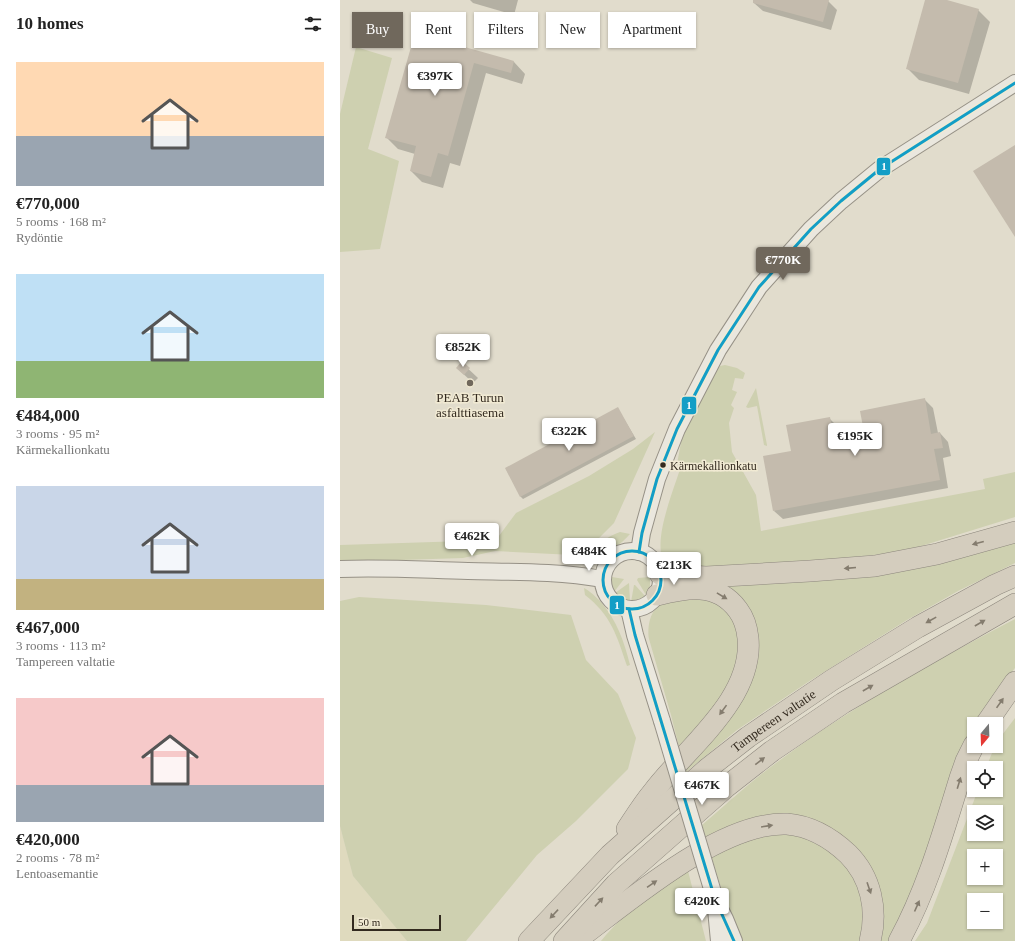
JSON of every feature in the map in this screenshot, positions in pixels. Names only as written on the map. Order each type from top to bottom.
[{"type":"highway","points":[[660,574],[706,577],[875,566],[937,554],[1015,532]]},
{"type":"highway","name":"Tampereen valtatie","points":[[529,941],[610,855],[707,769],[748,737],[832,680],[918,627],[995,585],[1015,576]]},
{"type":"highway","points":[[610,855],[653,792],[711,726],[721,712],[738,687],[746,664],[748,644],[746,629],[741,614],[731,602],[714,592],[705,589],[684,589],[657,595]]},
{"type":"highway","name":"Tampereen valtatie","points":[[564,941],[616,884],[721,791],[772,751],[842,702],[1015,604]]},
{"type":"highway","points":[[991,717],[1015,682]]},
{"type":"highway","points":[[899,941],[918,906],[926,886],[960,778],[970,753]]},
{"type":"highway","points":[[576,941],[639,892],[710,846],[740,833],[766,826],[782,824],[797,825],[824,835],[841,848],[857,865],[866,881],[873,902],[874,920],[870,941]]},
{"type":"street","points":[[639,552],[642,533],[657,479],[677,429],[718,350],[759,287],[811,229],[841,201],[880,169],[1015,83]]},
{"type":"street","points":[[626,551],[639,552],[648,556],[654,562],[660,574],[660,584],[657,595],[648,605],[629,609],[613,603],[608,597],[604,588],[602,578],[607,564],[613,558],[626,551]]},
{"type":"street","points":[[340,569],[506,572],[582,575],[602,578]]},
{"type":"street","points":[[629,609],[635,635],[715,899],[734,941]]},
{"type":"street","points":[[715,899],[719,941]]},
{"type":"shaded area","points":[[340,826],[353,876],[407,941],[340,941]]},
{"type":"green space","points":[[356,48],[392,58],[368,149],[399,161],[380,249],[340,252],[340,114]]},
{"type":"green space","points":[[725,365],[737,368],[745,373],[743,379],[735,378],[732,390],[737,392],[731,405],[734,408],[729,423],[732,452],[756,495],[761,531],[985,489],[983,479],[1015,472],[1015,517],[902,552],[711,570],[666,565],[662,557],[661,536],[666,512],[681,466],[677,464],[682,437],[715,371],[720,366]]},
{"type":"green space","points":[[756,388],[767,446],[764,445],[757,406],[746,407]]},
{"type":"green space","points":[[655,432],[614,523],[599,538],[573,555],[495,551],[463,558],[340,562],[340,545],[496,540],[516,513],[589,476],[633,449]]},
{"type":"green space","points":[[620,532],[630,534],[606,554],[594,557],[589,556],[589,554],[603,541]]},
{"type":"green space","points":[[1015,537],[1015,563],[958,591],[907,620],[808,682],[737,730],[686,772],[682,765],[753,645],[709,585]]},
{"type":"green space","points":[[612,577],[624,579],[614,592],[612,584]]},
{"type":"green space","points":[[650,577],[650,586],[646,595],[637,580],[638,578]]},
{"type":"green space","points":[[629,583],[630,601],[621,599],[615,593]]},
{"type":"green space","points":[[634,585],[645,596],[639,600],[631,602]]},
{"type":"green space","points":[[584,588],[591,592],[601,602],[616,624],[630,665],[627,666],[620,645],[607,618],[585,595]]},
{"type":"green space","points":[[706,596],[731,612],[742,642],[733,681],[680,751],[649,639],[650,618],[655,609],[668,602]]},
{"type":"green space","points":[[359,597],[486,605],[571,615],[586,660],[618,694],[636,738],[628,769],[576,821],[537,855],[466,941],[407,941],[353,876],[340,826],[340,601]]},
{"type":"green space","points":[[1015,619],[1015,668],[1000,687],[981,717],[967,717],[967,744],[930,845],[892,941],[876,941],[880,920],[826,828],[707,842],[702,825],[776,763],[804,742],[863,704]]},
{"type":"green space","points":[[1015,718],[1015,941],[915,941],[927,923],[967,819],[967,841],[1003,841],[1003,805],[972,805],[975,797],[1003,797],[1003,761],[989,761],[992,753],[1003,753],[1003,734]]},
{"type":"green space","points":[[791,834],[819,843],[847,866],[860,887],[866,917],[862,941],[742,941],[728,910],[711,855],[753,837]]},
{"type":"green space","points":[[688,871],[706,941],[601,941],[620,920],[642,902]]},
{"type":"building","points":[[753,0],[829,0],[823,22],[753,3]]},
{"type":"building","points":[[925,0],[947,0],[979,9],[958,83],[906,69]]},
{"type":"building","points":[[411,47],[466,47],[514,61],[511,73],[474,63],[448,156],[438,153],[431,177],[410,171],[416,146],[385,138]]},
{"type":"building","points":[[1015,145],[1015,237],[973,171]]},
{"type":"building","points":[[462,361],[470,368],[464,375],[456,368]]},
{"type":"building","points":[[925,398],[931,434],[940,432],[943,448],[934,449],[940,480],[773,511],[763,456],[791,451],[786,425],[830,417],[835,443],[865,437],[860,411]]},
{"type":"building","points":[[618,407],[634,436],[520,497],[505,468]]},
{"type":"transit line","name":"1","points":[[639,552],[642,533],[657,479],[677,429],[718,350],[759,287],[811,229],[841,201],[880,169],[1015,83]]},
{"type":"transit line","name":"1","points":[[632,551],[643,553],[653,559],[659,569],[661,580],[659,591],[653,601],[643,607],[632,609],[621,607],[611,601],[605,591],[603,580],[605,569],[611,559],[621,553],[632,551]]},
{"type":"transit line","name":"1","points":[[629,609],[635,635],[715,899],[734,941]]},
{"type":"place","name":"PEAB Turun asfalttiasema","points":[[470,383]]},
{"type":"place","name":"Kärmekallionkatu","points":[[663,465]]}]
